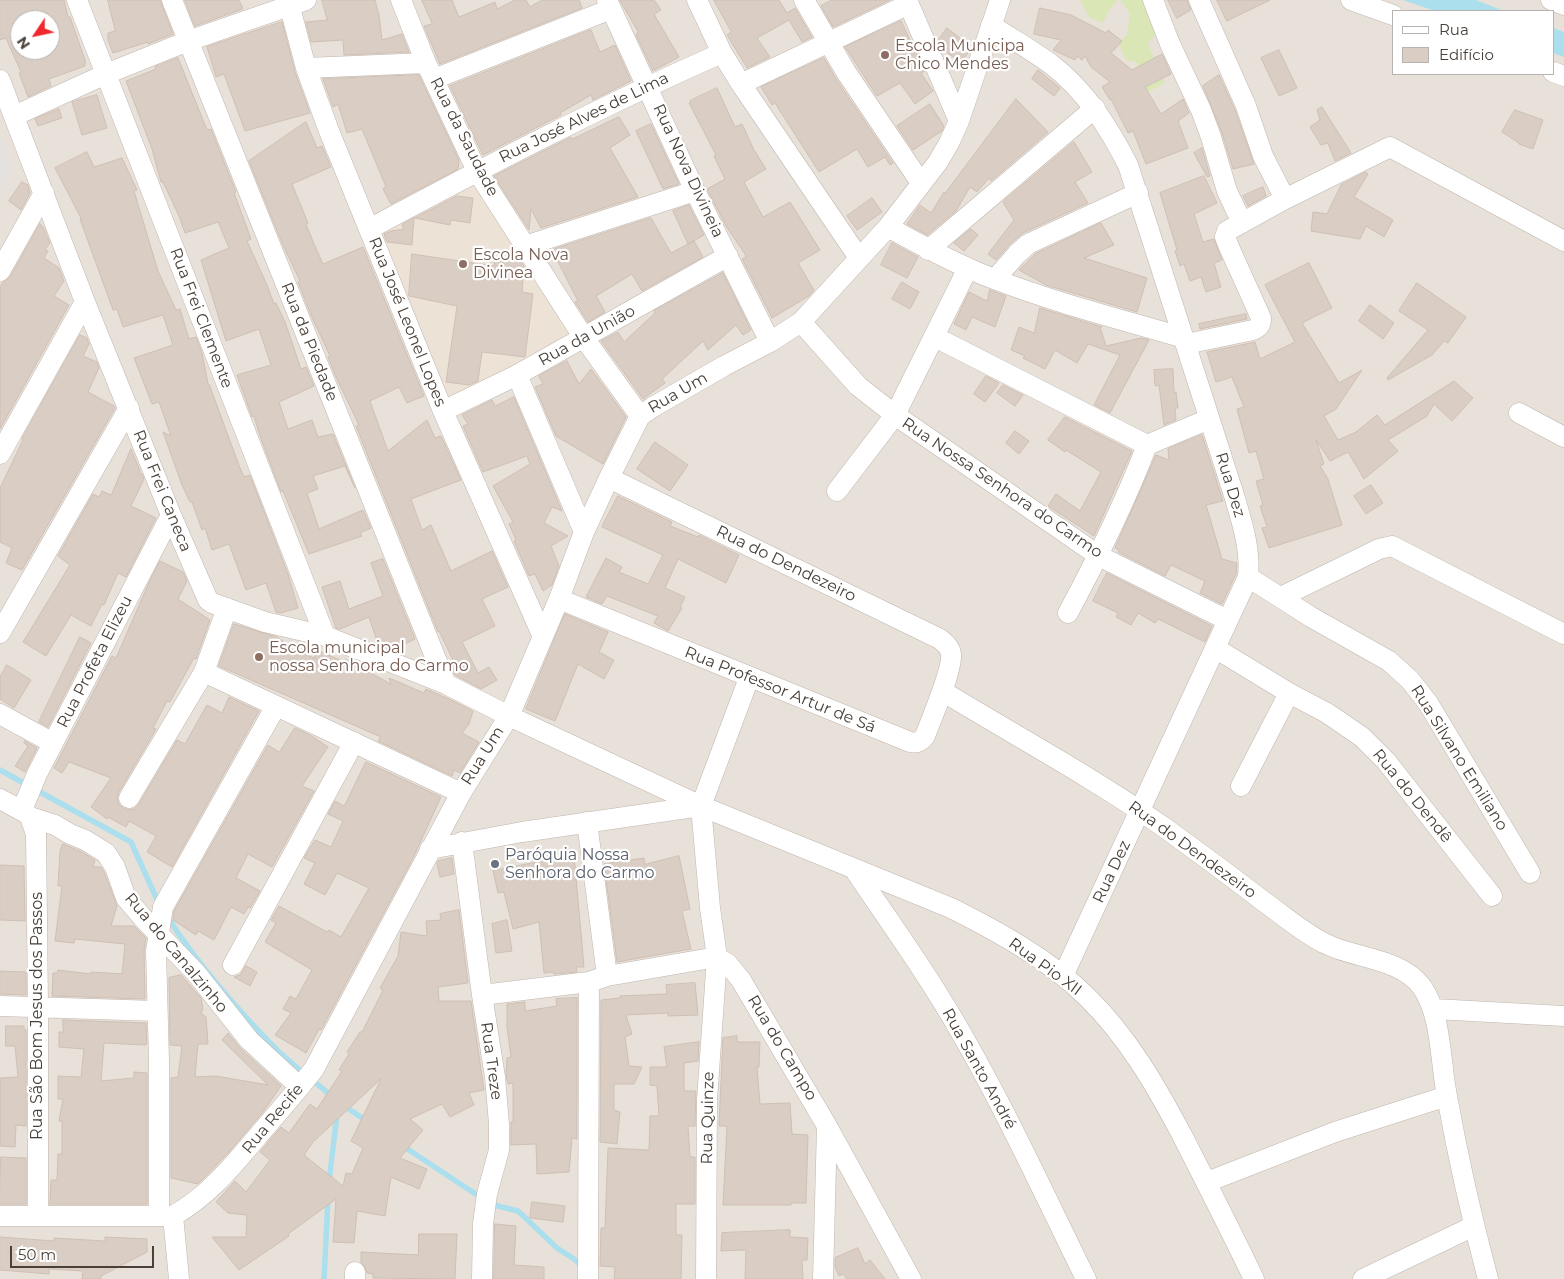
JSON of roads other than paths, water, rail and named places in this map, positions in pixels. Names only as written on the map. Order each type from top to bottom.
[{"type":"street","name":"Rua Frei Clemente","points":[[77,0],[325,636]]},
{"type":"street","name":"Rua da Piedade","points":[[172,0],[446,684]]},
{"type":"street","name":"Rua da Saudade","points":[[401,0],[430,71],[478,171],[584,338],[640,416]]},
{"type":"street","points":[[697,0],[722,54],[859,258]]},
{"type":"street","points":[[804,0],[870,109],[921,183]]},
{"type":"street","name":"Rua Um","points":[[430,849],[509,716],[559,599],[584,532],[640,416],[692,384],[770,342],[801,322],[888,227],[938,162],[959,121],[1000,0]]},
{"type":"street","points":[[1153,0],[1170,44],[1201,110],[1227,191],[1242,223]]},
{"type":"street","points":[[1199,0],[1246,106],[1263,156],[1285,200]]},
{"type":"street","points":[[1351,0],[1392,15]]},
{"type":"street","points":[[1551,0],[1564,5]]},
{"type":"street","points":[[14,116],[106,74],[188,40],[295,2]]},
{"type":"street","name":"Rua José Leonel Lopes","points":[[295,2],[306,68],[329,131],[443,411],[543,637]]},
{"type":"street","points":[[741,84],[908,2],[959,121]]},
{"type":"street","points":[[306,68],[430,71],[609,4]]},
{"type":"street","name":"Rua Nova Divineia","points":[[609,4],[695,191],[770,342]]},
{"type":"street","name":"Rua Dez","points":[[992,25],[1053,66],[1067,78],[1095,108],[1128,165],[1233,492],[1249,560],[1248,577],[1063,976]]},
{"type":"street","name":"Rua José Alves de Lima","points":[[369,229],[478,171],[648,86],[722,54]]},
{"type":"street","name":"Rua Frei Caneca","points":[[0,80],[85,302],[171,515],[208,600],[265,622],[325,636],[446,684],[509,716]]},
{"type":"street","points":[[928,250],[1095,108]]},
{"type":"street","points":[[888,227],[928,250],[994,279],[1185,341],[1253,330],[1261,322],[1261,318],[1225,237],[1225,233],[1229,229],[1390,146],[1564,241]]},
{"type":"street","points":[[525,246],[695,191]]},
{"type":"street","points":[[0,271],[44,193]]},
{"type":"street","points":[[994,279],[1028,244],[1138,193]]},
{"type":"street","name":"Rua da União","points":[[443,411],[518,375],[728,256]]},
{"type":"street","points":[[836,491],[895,415],[968,268]]},
{"type":"street","points":[[0,454],[85,302]]},
{"type":"street","name":"Rua Nossa Senhora do Carmo","points":[[801,322],[858,386],[895,415],[1099,556],[1227,620]]},
{"type":"street","points":[[935,337],[1147,445]]},
{"type":"street","points":[[518,375],[584,532]]},
{"type":"street","points":[[0,633],[129,408]]},
{"type":"street","points":[[1519,413],[1564,437]]},
{"type":"street","points":[[1068,613],[1099,556],[1132,485],[1147,445],[1209,419]]},
{"type":"street","name":"Rua do Dendezeiro","points":[[609,478],[940,639],[949,648],[951,660]]},
{"type":"street","name":"Rua Profeta Elizeu","points":[[26,810],[37,774],[171,515]]},
{"type":"street","points":[[1281,597],[1386,546],[1397,547],[1564,634]]},
{"type":"street","name":"Rua Silvano Emiliano","points":[[1248,577],[1311,617],[1389,661],[1410,680],[1432,710],[1530,873]]},
{"type":"street","name":"Rua Professor Artur de Sá","points":[[559,599],[749,678],[913,743],[921,741],[925,736],[942,691],[951,660]]},
{"type":"street","points":[[129,798],[204,672],[226,608]]},
{"type":"street","name":"Rua do Dendê","points":[[1215,648],[1289,693],[1327,713],[1355,732],[1386,761],[1492,896]]},
{"type":"street","points":[[204,672],[461,794]]},
{"type":"street","points":[[482,995],[598,979],[717,957],[710,908],[701,806],[749,678]]},
{"type":"street","name":"Rua do Dendezeiro","points":[[942,691],[1140,811],[1324,944],[1381,961],[1412,977],[1422,987],[1434,1009]]},
{"type":"street","points":[[1240,786],[1289,693]]},
{"type":"street","points":[[180,1279],[166,1216],[157,1011],[156,951],[160,922],[276,706]]},
{"type":"street","points":[[0,714],[54,743]]},
{"type":"street","name":"Rua Pio XII","points":[[509,716],[701,806],[951,908],[1020,946],[1063,976],[1087,996],[1141,1062],[1206,1182],[1254,1279]]},
{"type":"street","points":[[233,965],[354,742]]},
{"type":"street","name":"Rua do Canalzinho","points":[[0,799],[85,840],[106,853],[115,867],[126,898],[160,922],[235,1025],[249,1040],[306,1079]]},
{"type":"street","points":[[430,849],[587,822],[701,806]]},
{"type":"street","name":"Rua São Bom Jesus dos Passos","points":[[26,810],[36,834],[38,1216]]},
{"type":"street","points":[[587,822],[598,979],[588,1279]]},
{"type":"street","name":"Rua Treze","points":[[462,842],[495,1077],[499,1124],[499,1150],[487,1194],[483,1224],[482,1279]]},
{"type":"street","name":"Rua Recife","points":[[0,1216],[166,1216],[192,1205],[212,1188],[306,1079],[430,849]]},
{"type":"street","name":"Rua Santo André","points":[[854,869],[938,995],[961,1035],[993,1092],[1086,1279]]},
{"type":"street","name":"Rua do Campo","points":[[717,957],[733,969],[742,980],[828,1126],[911,1279]]},
{"type":"street","name":"Rua Quinze","points":[[706,1279],[707,1100],[717,957]]},
{"type":"street","points":[[0,1006],[157,1011]]},
{"type":"street","points":[[1488,1279],[1474,1226],[1446,1096],[1434,1009],[1564,1016]]},
{"type":"street","points":[[1206,1182],[1336,1132],[1446,1096]]},
{"type":"street","points":[[823,1279],[828,1126]]},
{"type":"street","points":[[1363,1279],[1474,1226]]},
{"type":"water","points":[[1403,0],[1476,0],[1501,10],[1432,10]]},
{"type":"water","points":[[1554,28],[1564,32],[1564,57],[1554,53]]},
{"type":"waterway","points":[[0,770],[131,842],[159,904]]},
{"type":"waterway","points":[[168,918],[206,970],[249,1021],[278,1051],[334,1098]]},
{"type":"waterway","points":[[343,1105],[368,1122]]},
{"type":"waterway","points":[[329,1182],[337,1114]]},
{"type":"waterway","points":[[403,1146],[483,1199]]},
{"type":"waterway","points":[[324,1279],[328,1198]]},
{"type":"waterway","points":[[490,1204],[518,1211],[557,1248],[583,1267]]},
{"type":"place","name":"Escola Municipa Chico Mendes","points":[[885,55]]},
{"type":"place","name":"Escola Nova Divinea","points":[[463,264]]},
{"type":"place","name":"Escola municipal nossa Senhora do Carmo","points":[[259,657]]},
{"type":"place","name":"Paróquia Nossa Senhora do Carmo","points":[[495,864]]}]
